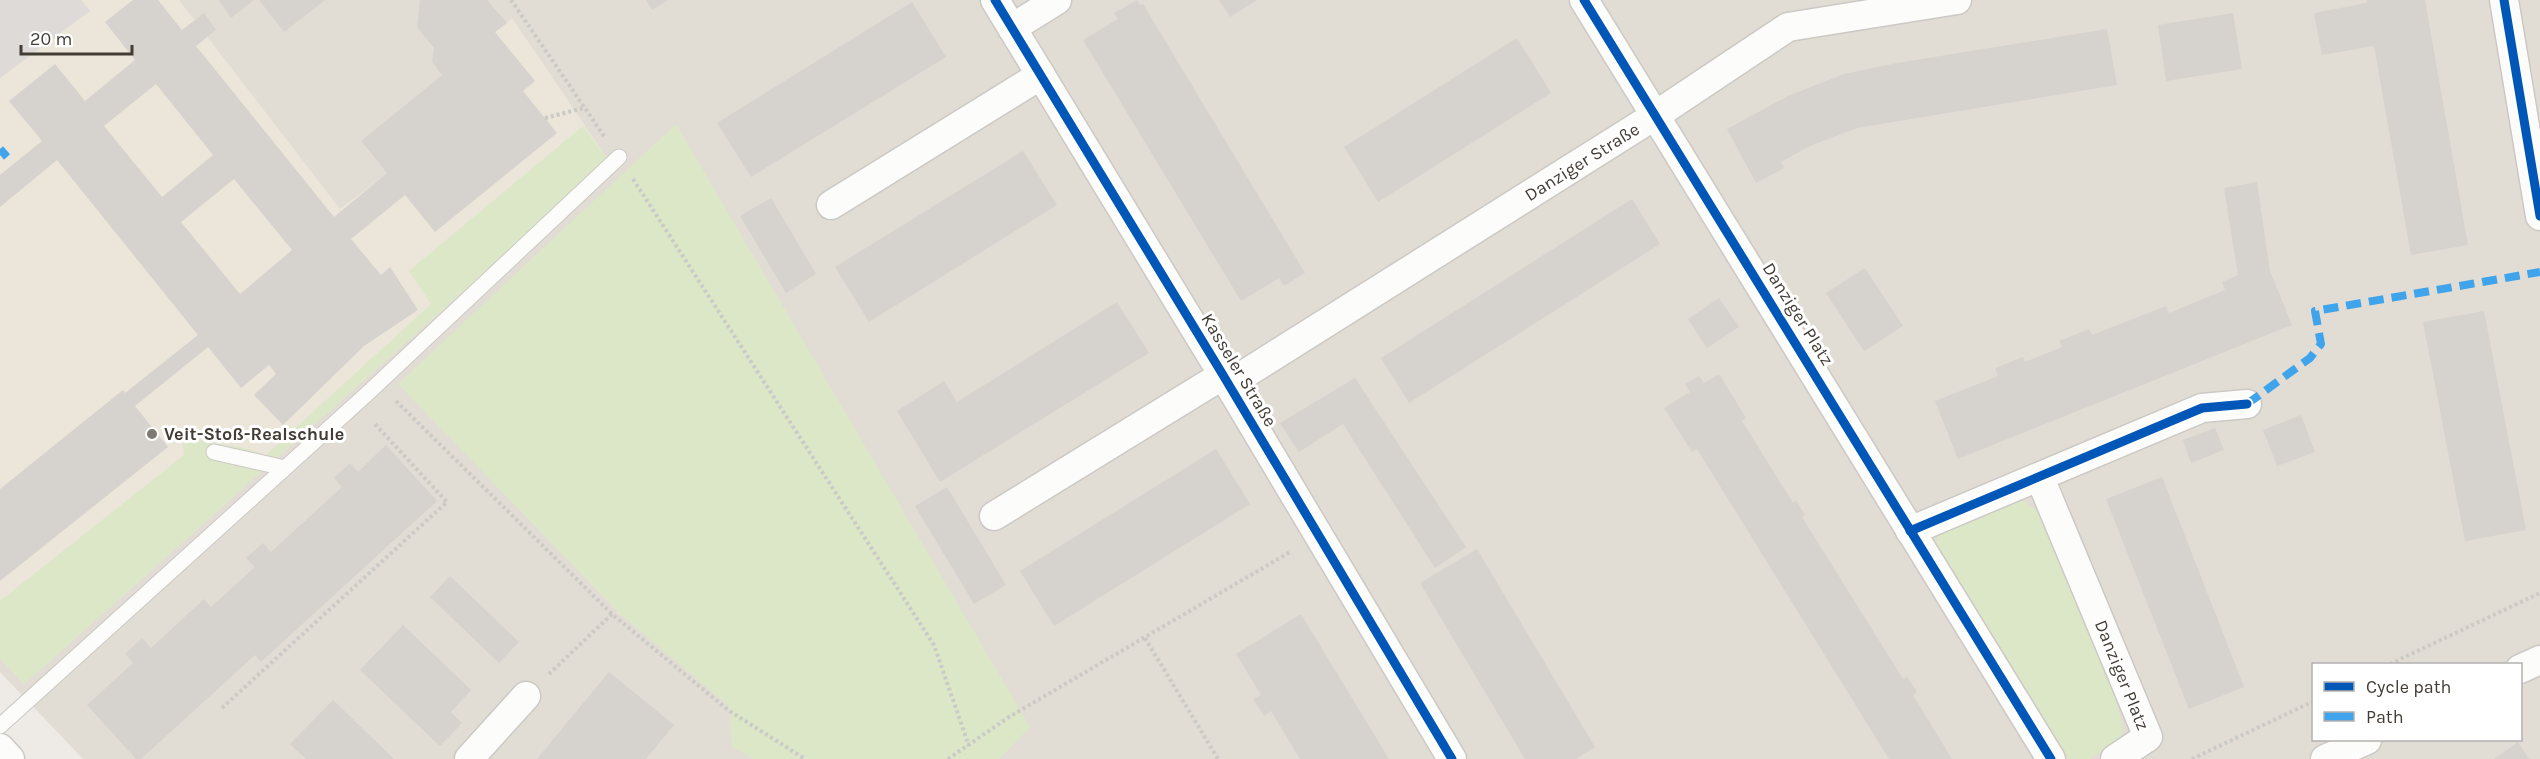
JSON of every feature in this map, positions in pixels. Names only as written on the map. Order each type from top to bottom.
[{"type":"street","name":"Kasseler Straße","points":[[995,0],[1226,380],[1452,759]]},
{"type":"street","points":[[1012,28],[1057,0]]},
{"type":"street","name":"Danziger Platz","points":[[1584,0],[2051,759]]},
{"type":"street","name":"Danziger Straße","points":[[1226,380],[1656,115],[1788,27],[1957,0]]},
{"type":"street","points":[[2504,0],[2540,216]]},
{"type":"street","points":[[831,205],[1041,75]]},
{"type":"street","name":"Kasseler Straße","points":[[994,516],[1226,380]]},
{"type":"street","points":[[1910,531],[2202,408],[2247,404]]},
{"type":"street","name":"Danziger Platz","points":[[2040,478],[2148,737],[2115,759]]},
{"type":"street","points":[[2522,668],[2540,660]]},
{"type":"street","points":[[469,759],[525,696]]},
{"type":"street","points":[[2325,759],[2365,741]]},
{"type":"street","points":[[0,748],[10,759]]},
{"type":"lane","points":[[0,726],[285,468],[619,157]]},
{"type":"lane","points":[[214,452],[285,468]]},
{"type":"path","points":[[511,0],[619,157],[934,645],[969,746]]},
{"type":"path","points":[[545,118],[584,108]]},
{"type":"path","points":[[377,383],[612,614],[728,710],[805,759]]},
{"type":"path","points":[[222,708],[447,502],[355,403]]},
{"type":"path","points":[[948,759],[1009,717],[1319,535]]},
{"type":"path","points":[[2393,663],[2540,593]]},
{"type":"path","points":[[525,696],[612,614]]},
{"type":"path","points":[[1145,638],[1218,759]]},
{"type":"path","points":[[2192,759],[2312,701]]},
{"type":"shaded area","points":[[0,0],[2540,0],[2540,759],[83,759],[0,672]]},
{"type":"shaded area","name":"Veit-Stoß-Realschule","points":[[0,0],[179,0],[340,209],[387,173],[361,141],[512,18],[609,161],[24,684],[0,658]]},
{"type":"shaded area","points":[[0,0],[81,0],[90,11],[0,78]]},
{"type":"green space","points":[[676,124],[1030,727],[999,759],[753,759],[732,747],[729,706],[619,613],[398,384]]},
{"type":"green space","points":[[583,126],[609,161],[24,684],[0,658],[0,601],[184,455],[182,437],[248,449],[266,455],[431,304],[409,271]]},
{"type":"green space","points":[[2013,500],[2025,502],[2040,513],[2115,696],[2123,729],[2120,741],[2089,759],[2063,759],[1935,550],[1938,537],[1944,529]]},
{"type":"building","points":[[133,0],[158,0],[182,30],[204,13],[216,30],[196,46],[334,217],[387,173],[361,141],[442,75],[432,62],[434,48],[417,27],[420,0],[487,0],[507,23],[495,32],[535,81],[523,91],[557,133],[435,232],[405,195],[351,239],[381,275],[390,267],[418,310],[364,346],[283,425],[254,395],[276,374],[269,365],[241,388],[208,347],[135,406],[168,447],[0,581],[0,489],[123,390],[125,393],[198,335],[57,160],[0,207],[0,175],[42,141],[9,101],[55,64],[85,101],[135,60],[105,22]],"holes":[[[156,84],[213,155],[162,197],[104,126]],[[234,179],[292,250],[240,294],[181,222]]]},
{"type":"building","points":[[219,0],[254,0],[231,18]]},
{"type":"building","points":[[259,0],[325,0],[284,32]]},
{"type":"building","points":[[646,0],[668,0],[652,10]]},
{"type":"building","points":[[1137,0],[1140,5],[1143,4],[1305,273],[1284,286],[1279,278],[1241,301],[1083,40],[1118,19],[1114,13]]},
{"type":"building","points":[[1219,0],[1257,0],[1230,17]]},
{"type":"building","points":[[2366,0],[2425,0],[2468,245],[2411,255],[2374,46],[2322,55],[2314,13],[2367,3]]},
{"type":"building","points":[[912,2],[946,57],[751,177],[717,123]]},
{"type":"building","points":[[2233,13],[2242,69],[2166,81],[2158,25]]},
{"type":"building","points":[[2107,29],[2117,85],[1857,128],[1810,146],[1781,162],[1784,168],[1756,183],[1727,129],[1788,96],[1844,74],[1897,63]]},
{"type":"building","points":[[1517,38],[1551,93],[1378,202],[1344,147]]},
{"type":"building","points":[[1023,151],[1057,205],[869,322],[835,267]]},
{"type":"building","points":[[2257,182],[2270,271],[2292,325],[1958,459],[1935,401],[1998,376],[1995,368],[2023,357],[2025,362],[2062,347],[2059,341],[2089,329],[2092,335],[2166,306],[2169,313],[2225,290],[2222,282],[2238,275],[2224,188]]},
{"type":"building","points":[[771,198],[816,274],[786,293],[740,216]]},
{"type":"building","points":[[1632,199],[1660,244],[1409,403],[1381,358]]},
{"type":"building","points":[[1865,268],[1903,326],[1864,351],[1826,293]]},
{"type":"building","points":[[1719,298],[1739,327],[1707,348],[1688,319]]},
{"type":"building","points":[[1117,302],[1149,353],[940,482],[897,411],[944,381],[957,402]]},
{"type":"building","points":[[2484,311],[2526,530],[2465,541],[2423,322]]},
{"type":"building","points":[[1719,374],[1746,418],[1742,421],[1793,503],[1796,500],[1805,515],[1802,517],[1903,679],[1907,677],[1917,692],[1913,695],[1952,759],[1889,759],[1697,449],[1692,452],[1664,408],[1690,392],[1685,384],[1699,376],[1704,383]]},
{"type":"building","points":[[1355,378],[1466,547],[1435,568],[1343,424],[1299,452],[1280,423]]},
{"type":"building","points":[[2301,415],[2315,452],[2277,466],[2263,430]]},
{"type":"building","points":[[2215,428],[2224,450],[2191,463],[2183,440]]},
{"type":"building","points":[[386,445],[437,501],[261,662],[255,655],[141,759],[136,759],[87,705],[133,663],[125,654],[142,638],[151,648],[204,599],[211,607],[255,567],[246,558],[263,543],[271,552],[342,487],[334,478],[350,463],[358,472]]},
{"type":"building","points":[[1216,449],[1250,504],[1054,626],[1020,571]]},
{"type":"building","points":[[2162,477],[2244,687],[2189,709],[2106,499]]},
{"type":"building","points":[[947,487],[1006,585],[974,604],[915,506]]},
{"type":"building","points":[[1477,549],[1595,747],[1576,759],[1525,759],[1420,583]]},
{"type":"building","points":[[450,576],[519,642],[499,663],[430,597]]},
{"type":"building","points":[[1301,614],[1389,759],[1300,759],[1271,711],[1264,716],[1253,699],[1261,695],[1236,654]]},
{"type":"building","points":[[403,625],[471,690],[451,712],[462,723],[440,746],[360,670]]},
{"type":"building","points":[[609,672],[674,725],[646,759],[537,759]]},
{"type":"building","points":[[333,700],[394,759],[306,759],[290,744]]},
{"type":"building","points":[[2518,742],[2529,759],[2494,759]]},
{"type":"marked path","points":[[0,149],[7,157]]},
{"type":"marked path","points":[[2247,404],[2310,358],[2321,344],[2315,311],[2540,272]]},
{"type":"cycle path","points":[[995,0],[1223,375],[1452,759]]},
{"type":"cycle path","points":[[1584,0],[2051,759]]},
{"type":"cycle path","points":[[2504,0],[2540,216]]},
{"type":"cycle path","points":[[1910,531],[2202,408],[2247,404]]},
{"type":"place","name":"Veit-Stoß-Realschule","points":[[152,434]]}]
